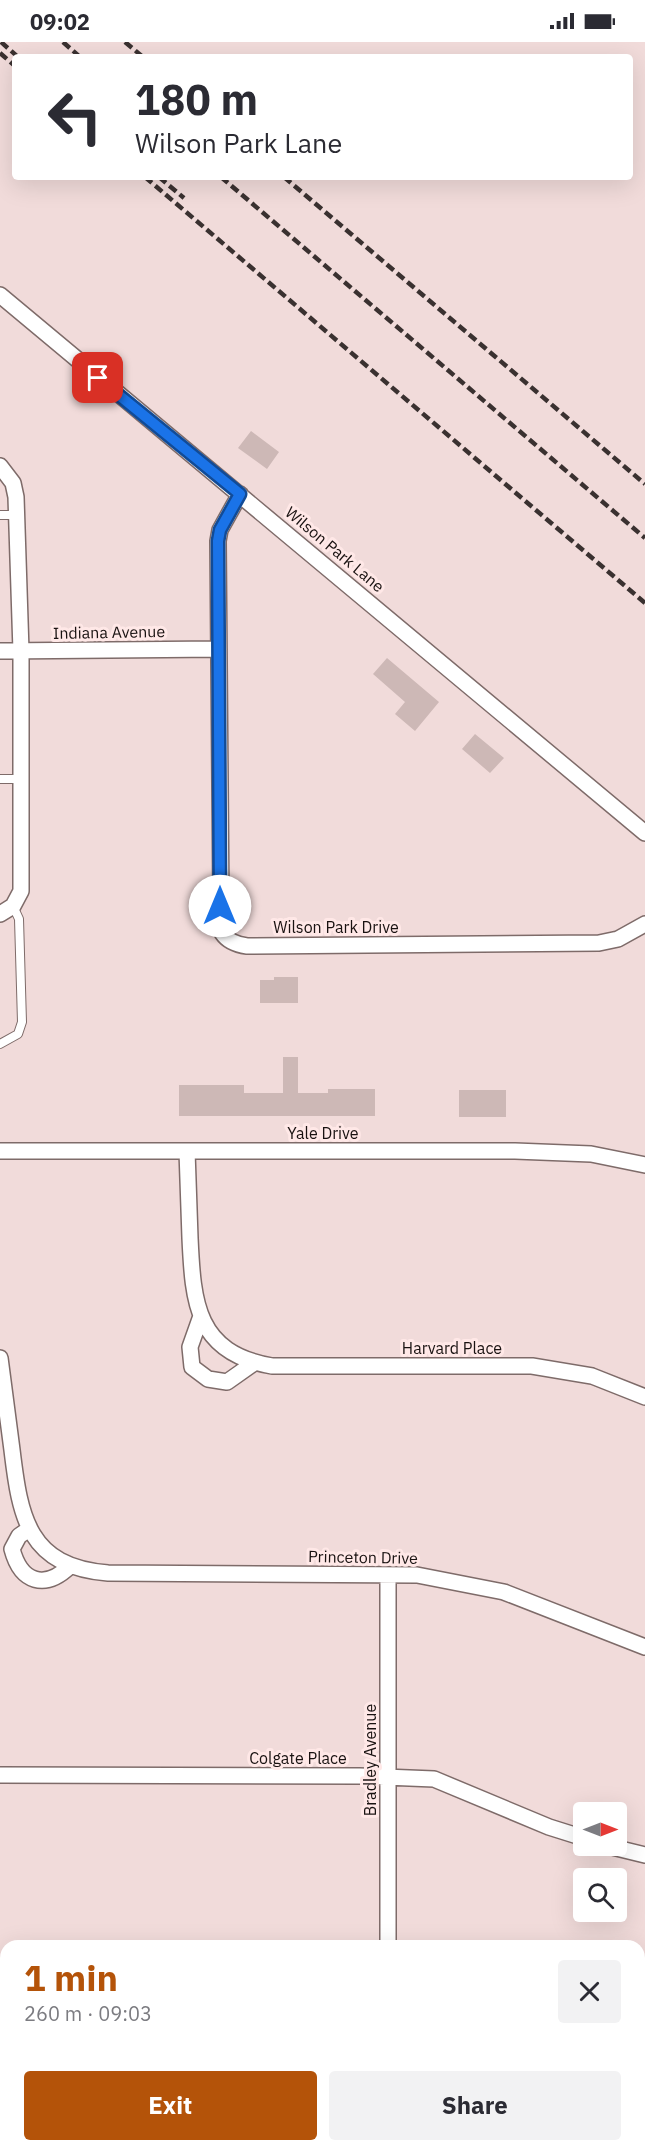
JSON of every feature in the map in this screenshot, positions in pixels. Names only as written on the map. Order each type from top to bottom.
[{"type":"street","name":"Wilson Park Lane","points":[[0,295],[645,833]]},
{"type":"street","points":[[0,466],[13,483],[17,515],[21,651],[21,891],[7,910]]},
{"type":"street","name":"Wilson Park Drive","points":[[240,494],[220,530],[218,541],[220,906],[218,915],[221,933],[228,941],[246,946],[599,943],[618,939],[645,924]]},
{"type":"street","name":"Indiana Avenue","points":[[0,651],[219,649]]},
{"type":"street","name":"Yale Drive","points":[[0,1151],[515,1151],[591,1154],[645,1165]]},
{"type":"street","name":"Harvard Place","points":[[187,1151],[191,1276],[201,1316],[211,1334],[223,1346],[254,1363],[272,1366],[532,1366],[592,1376],[645,1397]]},
{"type":"street","points":[[201,1316],[190,1347],[192,1367],[208,1379],[227,1382],[254,1363]]},
{"type":"street","name":"Princeton Drive","points":[[0,1358],[18,1500],[28,1529],[52,1557],[70,1566],[87,1572],[108,1573],[417,1575],[504,1592],[645,1647]]},
{"type":"street","points":[[28,1529],[19,1536],[12,1549],[15,1562],[33,1579],[47,1582],[58,1577],[70,1566]]},
{"type":"street","name":"Bradley Avenue","points":[[388,1575],[388,1940]]},
{"type":"street","name":"Colgate Place","points":[[0,1775],[387,1776],[434,1779],[450,1783],[495,1805],[573,1834]]},
{"type":"street","points":[[627,1851],[645,1855]]},
{"type":"lane","points":[[0,515],[17,515]]},
{"type":"lane","points":[[0,779],[22,779]]},
{"type":"lane","points":[[0,1044],[18,1034],[22,1022],[19,919],[7,910]]},
{"type":"building","points":[[251,431],[279,452],[267,469],[238,448]]},
{"type":"building","points":[[387,658],[439,702],[415,731],[395,714],[405,702],[373,674]]},
{"type":"building","points":[[475,734],[504,758],[490,773],[462,749]]},
{"type":"building","points":[[274,977],[298,977],[298,1003],[260,1003],[260,980],[274,980]]},
{"type":"building","points":[[283,1057],[298,1057],[298,1093],[328,1093],[328,1089],[375,1089],[375,1116],[179,1116],[179,1085],[244,1085],[244,1093],[283,1093]]},
{"type":"building","points":[[459,1090],[506,1090],[506,1117],[459,1117]]},
{"type":"railway","points":[[1,42],[15,54]]},
{"type":"railway","points":[[63,42],[77,54]]},
{"type":"railway","points":[[125,42],[139,54]]},
{"type":"railway","points":[[0,53],[12,63]]},
{"type":"railway","points":[[149,180],[645,603]]},
{"type":"railway","points":[[163,180],[184,198]]},
{"type":"railway","points":[[225,180],[645,538]]},
{"type":"railway","points":[[288,180],[645,484]]},
{"type":"route","points":[[98,378],[240,494],[220,530],[218,541],[220,906]]}]
